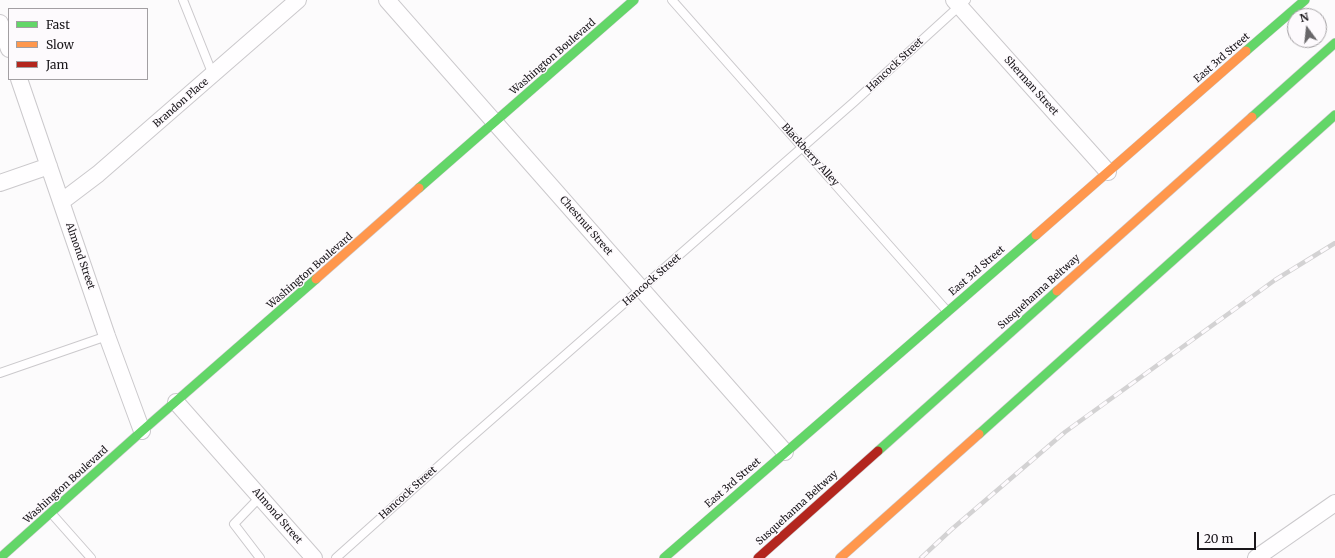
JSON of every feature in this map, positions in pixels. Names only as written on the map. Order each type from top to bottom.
[{"type":"main road","name":"Washington Boulevard","points":[[0,558],[142,431],[634,0]]},
{"type":"main road","name":"East 3rd Street","points":[[664,558],[1305,0]]},
{"type":"main road","name":"Susquehanna Beltway","points":[[758,558],[1335,43]]},
{"type":"main road","points":[[840,558],[1335,116]]},
{"type":"main road","points":[[1178,257],[1267,188]]},
{"type":"street","name":"Brandon Place","points":[[61,202],[98,174],[298,0]]},
{"type":"street","name":"Chestnut Street","points":[[387,0],[785,452]]},
{"type":"street","name":"Sherman Street","points":[[960,2],[1108,172]]},
{"type":"street","points":[[0,23],[8,46]]},
{"type":"street","name":"Almond Street","points":[[19,80],[107,336],[142,431]]},
{"type":"street","points":[[0,183],[48,166]]},
{"type":"street","name":"Almond Street","points":[[176,402],[314,558]]},
{"type":"street","points":[[1256,558],[1335,503]]},
{"type":"lane","points":[[183,0],[213,75]]},
{"type":"lane","name":"Blackberry Alley","points":[[672,0],[947,311]]},
{"type":"lane","name":"Hancock Street","points":[[336,558],[460,447],[854,102],[960,2]]},
{"type":"lane","points":[[0,373],[107,336]]},
{"type":"lane","points":[[260,497],[234,524],[260,558]]},
{"type":"lane","points":[[51,513],[91,558]]},
{"type":"railway","points":[[921,558],[952,529],[1065,432],[1275,280],[1335,243]]},
{"type":"traffic: fast","points":[[419,188],[634,0]]},
{"type":"traffic: fast","points":[[1246,51],[1305,0]]},
{"type":"traffic: fast","points":[[1252,117],[1335,43]]},
{"type":"traffic: fast","points":[[979,434],[1335,115]]},
{"type":"traffic: fast","points":[[664,558],[1036,235]]},
{"type":"traffic: fast","points":[[0,558],[142,431],[316,279]]},
{"type":"traffic: fast","points":[[878,451],[1057,291]]},
{"type":"traffic: slow","points":[[1036,235],[1246,51]]},
{"type":"traffic: slow","points":[[1057,291],[1252,117]]},
{"type":"traffic: slow","points":[[316,279],[419,188]]},
{"type":"traffic: slow","points":[[840,558],[979,434]]},
{"type":"traffic: jam","points":[[758,558],[878,451]]}]
